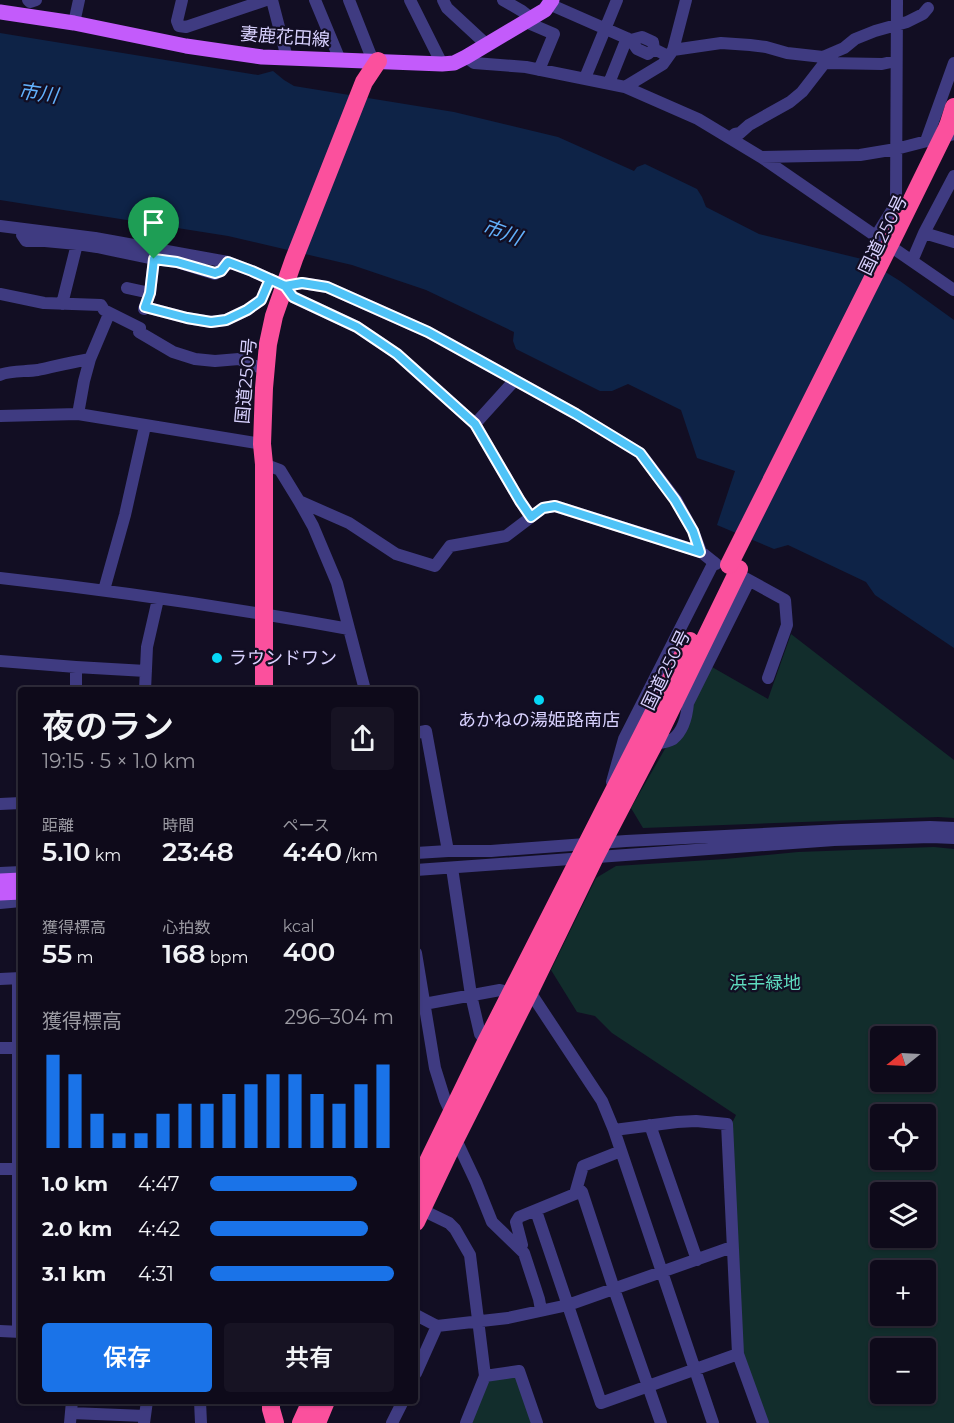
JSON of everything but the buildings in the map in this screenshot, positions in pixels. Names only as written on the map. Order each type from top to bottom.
[{"type":"highway","name":"国道250号","points":[[264,687],[264,464],[262,444],[268,344],[274,316],[277,283],[294,259],[364,82],[375,61]]},
{"type":"highway","name":"国道250号","points":[[418,1213],[454,1142],[520,993],[592,850],[654,744],[732,570],[897,230],[952,132],[954,107]]},
{"type":"highway","name":"国道250号","points":[[592,850],[611,798],[732,570]]},
{"type":"highway","name":"国道250号","points":[[418,1182],[486,1042],[520,993]]},
{"type":"highway","points":[[271,1404],[275,1423]]},
{"type":"highway","points":[[312,1404],[315,1423]]},
{"type":"highway","points":[[315,1423],[324,1404]]},
{"type":"main road","name":"妻鹿花田線","points":[[0,12],[74,23],[186,46],[262,57],[442,64],[454,63],[466,57],[487,45],[527,13],[545,10],[551,2]]},
{"type":"main road","points":[[0,881],[18,880]]},
{"type":"main road","points":[[0,893],[18,892]]},
{"type":"street","points":[[28,0],[30,2],[36,0]]},
{"type":"street","points":[[74,23],[80,0]]},
{"type":"street","points":[[182,0],[177,21],[179,26],[186,27],[233,5],[266,0]]},
{"type":"street","points":[[272,0],[287,58]]},
{"type":"street","points":[[315,0],[340,60]]},
{"type":"street","points":[[349,0],[375,61]]},
{"type":"street","points":[[410,0],[442,64]]},
{"type":"street","points":[[443,0],[447,8],[487,45]]},
{"type":"street","points":[[503,0],[527,13],[554,34],[539,70]]},
{"type":"street","points":[[585,78],[617,0]]},
{"type":"street","points":[[625,87],[663,64],[671,53],[686,0]]},
{"type":"street","points":[[876,236],[896,204],[897,0]]},
{"type":"street","points":[[551,2],[629,39],[642,37],[653,42],[654,50],[671,53],[722,43],[735,43],[823,57],[844,48],[855,39],[916,18],[928,8]]},
{"type":"street","points":[[609,83],[629,39]]},
{"type":"street","points":[[466,57],[474,63],[526,67],[625,87],[698,119],[761,157],[954,290]]},
{"type":"street","points":[[730,138],[802,93],[826,63],[896,61]]},
{"type":"street","points":[[926,141],[954,63]]},
{"type":"street","points":[[761,157],[860,155],[896,149],[952,132]]},
{"type":"street","points":[[912,261],[954,176]]},
{"type":"street","points":[[0,226],[95,238],[228,262],[277,283],[293,297],[357,327],[397,354],[475,424],[531,517]]},
{"type":"street","points":[[23,229],[22,235],[26,241],[96,247],[177,262],[215,273],[221,271],[228,262]]},
{"type":"street","points":[[924,233],[954,242]]},
{"type":"street","points":[[62,304],[77,244]]},
{"type":"street","points":[[154,259],[150,293],[145,308],[211,322],[226,320],[261,300],[277,283],[302,283],[327,287],[428,332],[576,414],[640,453],[675,500],[693,531],[700,552]]},
{"type":"street","points":[[127,288],[150,293]]},
{"type":"street","points":[[0,294],[44,303],[101,305],[109,314],[140,328],[139,332],[173,352],[195,359],[215,361],[239,359],[266,369]]},
{"type":"street","points":[[78,414],[90,359],[109,314]]},
{"type":"street","points":[[0,375],[90,359]]},
{"type":"street","points":[[475,424],[514,381]]},
{"type":"street","points":[[0,416],[78,414],[262,444]]},
{"type":"street","points":[[104,590],[125,515],[145,426]]},
{"type":"street","points":[[264,464],[280,470],[313,526],[338,583],[364,687]]},
{"type":"street","points":[[299,501],[349,523],[396,554],[435,566],[450,546],[506,536],[543,508],[555,506],[700,552],[785,600],[787,624],[768,678]]},
{"type":"street","points":[[0,578],[265,613],[349,628]]},
{"type":"street","points":[[145,687],[147,647],[158,598]]},
{"type":"street","points":[[0,662],[146,671]]},
{"type":"street","points":[[76,667],[76,687]]},
{"type":"street","points":[[418,733],[426,731],[448,851]]},
{"type":"street","points":[[0,804],[18,803]]},
{"type":"street","points":[[418,853],[592,850],[954,828]]},
{"type":"street","points":[[917,832],[954,838]]},
{"type":"street","points":[[418,870],[452,868],[592,850]]},
{"type":"street","points":[[452,868],[471,995],[480,1034],[486,1042]]},
{"type":"street","points":[[0,873],[18,872]]},
{"type":"street","points":[[0,903],[18,901]]},
{"type":"street","points":[[418,966],[435,1068],[451,1113]]},
{"type":"street","points":[[0,980],[18,978]]},
{"type":"street","points":[[424,1004],[500,990],[534,998],[602,1101],[614,1130],[713,1423]]},
{"type":"street","points":[[0,1048],[18,1048]]},
{"type":"street","points":[[614,1130],[677,1122],[727,1124],[738,1354],[763,1423]]},
{"type":"street","points":[[650,1125],[697,1260]]},
{"type":"street","points":[[454,1142],[459,1146],[492,1222],[524,1253],[541,1310]]},
{"type":"street","points":[[519,1248],[522,1245],[516,1221],[519,1217],[575,1194],[583,1166],[621,1151]]},
{"type":"street","points":[[0,1168],[18,1169]]},
{"type":"street","points":[[577,1187],[582,1192],[661,1423]]},
{"type":"street","points":[[536,1211],[601,1403],[738,1354]]},
{"type":"street","points":[[418,1213],[449,1222],[455,1228],[470,1256],[485,1376],[466,1423]]},
{"type":"street","points":[[418,1317],[437,1326],[508,1318],[568,1305],[732,1247]]},
{"type":"street","points":[[418,1369],[437,1326]]},
{"type":"street","points":[[0,1330],[18,1332]]},
{"type":"street","points":[[485,1376],[519,1371],[537,1423]]},
{"type":"street","points":[[71,1412],[144,1420],[147,1404]]},
{"type":"street","points":[[200,1404],[201,1423]]},
{"type":"street","points":[[392,1423],[402,1404]]},
{"type":"green space","points":[[791,634],[954,760],[954,818],[643,828],[631,808],[712,667],[768,699]]},
{"type":"green space","name":"浜手緑地","points":[[934,847],[954,849],[954,1423],[768,1423],[742,1350],[730,1127],[736,1115],[612,1033],[595,1016],[577,1012],[551,970],[596,878],[616,866],[798,852]]},
{"type":"green space","points":[[512,1376],[517,1378],[532,1423],[470,1423],[487,1380]]},
{"type":"water","name":"市川","points":[[0,33],[258,75],[273,71],[294,86],[454,112],[558,137],[634,171],[645,164],[697,189],[706,207],[759,234],[866,260],[900,281],[954,320],[954,648],[875,595],[866,582],[788,545],[774,549],[717,525],[735,471],[697,458],[681,410],[628,384],[612,391],[600,391],[516,349],[513,341],[514,332],[426,290],[352,265],[228,236],[0,200]]},
{"type":"place","name":"ラウンドワン","points":[[217,658]]},
{"type":"place","name":"あかねの湯姫路南店","points":[[539,700]]},
{"type":"route","points":[[154,259],[150,293],[145,307],[211,322],[226,320],[261,300],[270,279],[285,286],[302,283],[327,287],[428,332],[576,414],[640,453],[675,500],[693,531],[700,552],[555,506],[543,508],[531,517],[475,424],[397,354],[357,327],[293,297],[285,286],[270,279],[252,271],[228,262],[221,271],[215,273],[177,262],[154,259]]}]
